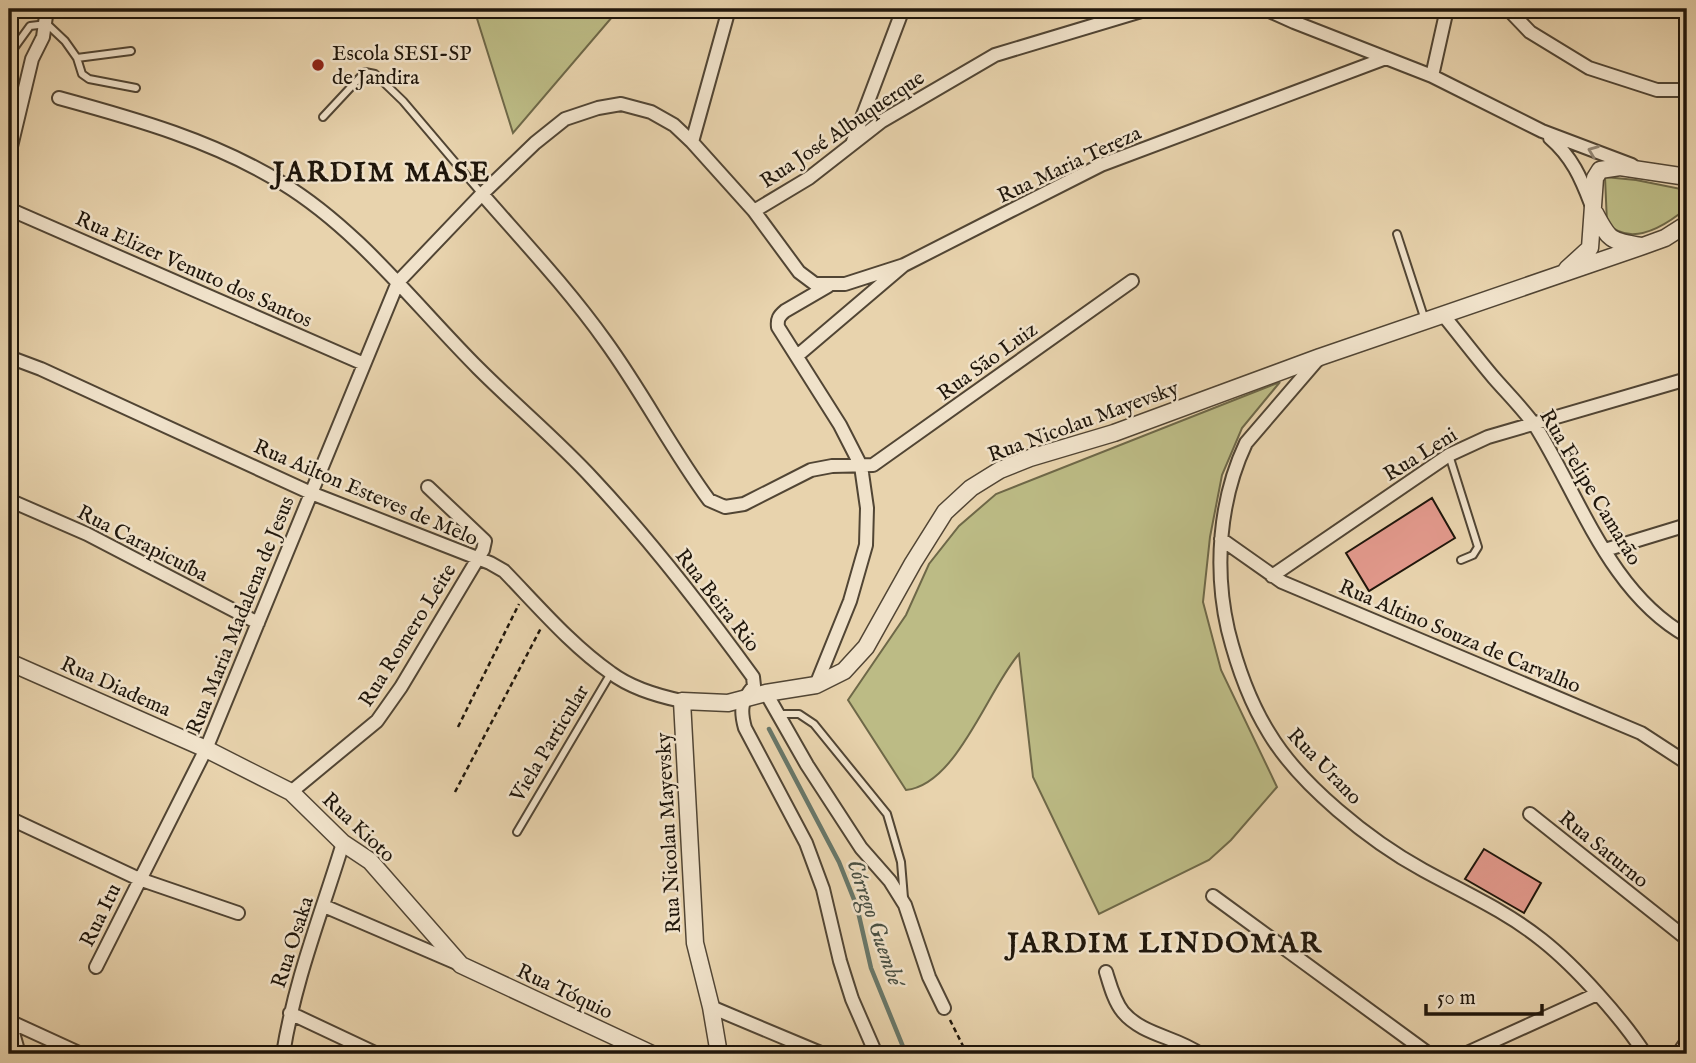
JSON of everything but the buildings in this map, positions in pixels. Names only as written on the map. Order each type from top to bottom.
[{"type":"street","points":[[9,156],[17,99],[43,37],[47,24],[47,9]]},
{"type":"street","points":[[692,142],[729,9]]},
{"type":"street","points":[[852,144],[903,9]]},
{"type":"street","name":"Rua José Albuquerque","points":[[754,211],[809,178],[882,121],[995,55],[1149,9]]},
{"type":"street","points":[[1265,9],[1432,76],[1542,131],[1645,170],[1687,177]]},
{"type":"street","points":[[1432,76],[1447,9]]},
{"type":"street","points":[[1508,9],[1530,32],[1589,68],[1657,90],[1687,90]]},
{"type":"street","name":"Rua Maria Tereza","points":[[797,356],[904,265],[1101,165],[1386,58]]},
{"type":"street","points":[[59,99],[133,118],[228,153],[272,177],[333,219],[398,282],[482,194],[565,119],[621,104],[651,112],[674,125],[754,211],[799,272],[815,284],[845,284],[904,265]]},
{"type":"street","points":[[1542,131],[1568,154],[1575,165],[1608,236],[1643,246]]},
{"type":"street","name":"Rua Nicolau Mayevsky","points":[[1560,275],[1590,248],[1595,178],[1600,170],[1620,167],[1645,170]]},
{"type":"street","points":[[482,194],[545,265],[605,340],[648,402],[709,500],[725,507],[744,504],[811,470],[832,466],[861,466]]},
{"type":"street","name":"Rua Elizer Venuto dos Santos","points":[[9,209],[364,364]]},
{"type":"street","name":"Rua Nicolau Mayevsky","points":[[719,1054],[695,943],[682,701],[728,703],[766,693],[816,685],[844,671],[866,648],[945,512],[971,488],[1000,470],[1030,458],[1114,433],[1643,246],[1687,224]]},
{"type":"street","name":"Rua São Luiz","points":[[861,466],[873,465],[886,457],[1132,281]]},
{"type":"street","name":"Rua Maria Madalena de Jesus","points":[[139,879],[206,749],[398,282]]},
{"type":"street","name":"Rua Beira Rio","points":[[398,282],[478,368],[592,478],[652,545],[753,677],[754,686],[742,700],[741,714],[745,728],[806,843],[823,889],[852,999],[876,1054]]},
{"type":"street","points":[[816,685],[850,601],[866,545],[867,508],[861,466],[840,425],[778,327],[779,317],[828,286]]},
{"type":"street","name":"Rua Felipe Camarão","points":[[1444,316],[1534,425],[1605,550],[1627,583],[1651,610],[1687,636]]},
{"type":"street","name":"Rua Ailton Esteves de Melo","points":[[9,357],[41,369],[311,493],[504,571],[611,673],[664,697],[682,701]]},
{"type":"street","name":"Rua Urano","points":[[1320,358],[1246,443],[1239,458],[1220,540],[1219,581],[1235,657],[1249,696],[1270,735],[1304,778],[1342,814],[1399,855],[1507,916],[1541,939],[1571,966],[1597,995],[1644,1054]]},
{"type":"street","name":"Rua Leni","points":[[1272,576],[1449,455],[1488,437],[1687,379]]},
{"type":"street","name":"Rua Romero Leite","points":[[291,792],[377,721],[401,687],[484,550],[485,541],[428,487]]},
{"type":"street","name":"Rua Carapicuíba","points":[[9,500],[87,534],[258,623]]},
{"type":"street","points":[[1605,550],[1687,525]]},
{"type":"street","name":"Rua Altino Souza de Carvalho","points":[[1220,540],[1272,576],[1305,592],[1641,733],[1687,763]]},
{"type":"street","name":"Rua Diadema","points":[[9,662],[206,749]]},
{"type":"street","points":[[766,693],[807,765],[862,848],[890,881],[905,905],[929,977],[944,1008]]},
{"type":"street","name":"Rua Kioto","points":[[206,749],[291,792],[343,843],[370,861],[461,965]]},
{"type":"street","name":"Rua Saturno","points":[[1530,814],[1687,939]]},
{"type":"street","points":[[9,818],[139,879],[238,913]]},
{"type":"street","name":"Rua Osaka","points":[[283,1054],[290,1013],[305,957],[343,843]]},
{"type":"street","name":"Rua Itu","points":[[96,967],[139,879]]},
{"type":"street","points":[[1213,896],[1429,1054]]},
{"type":"street","points":[[324,906],[461,965]]},
{"type":"street","name":"Rua Tóquio","points":[[461,965],[652,1054]]},
{"type":"street","points":[[1106,972],[1123,1013],[1135,1022],[1200,1054]]},
{"type":"street","points":[[1465,1054],[1597,995]]},
{"type":"street","points":[[710,1007],[823,1054]]},
{"type":"street","points":[[290,1013],[377,1054]]},
{"type":"street","points":[[9,1021],[19,1054]]},
{"type":"street","points":[[9,1021],[81,1054]]},
{"type":"street","points":[[1678,1054],[1687,1041]]},
{"type":"lane","points":[[9,55],[30,26],[47,24],[65,41],[77,58],[82,74],[89,79],[136,88]]},
{"type":"lane","points":[[77,58],[131,51]]},
{"type":"lane","points":[[323,117],[365,72],[375,74],[402,101],[482,194]]},
{"type":"lane","points":[[1397,234],[1426,322]]},
{"type":"lane","points":[[1449,455],[1478,547],[1474,555],[1461,559]]},
{"type":"lane","name":"Viela Particular","points":[[517,832],[611,673]]},
{"type":"lane","points":[[779,714],[799,714],[814,724],[887,814],[901,862],[905,905]]},
{"type":"path","points":[[458,726],[525,592]]},
{"type":"path","points":[[455,792],[548,615]]},
{"type":"path","points":[[944,1008],[967,1054]]},
{"type":"shaded area","points":[[474,9],[619,9],[513,133]]},
{"type":"shaded area","points":[[1605,177],[1686,190],[1687,208],[1648,232],[1627,234],[1616,230],[1607,223]]},
{"type":"shaded area","points":[[1280,382],[1242,428],[1222,475],[1210,537],[1203,602],[1221,670],[1277,787],[1231,840],[1209,860],[1099,914],[1033,777],[1019,654],[956,754],[941,772],[924,784],[906,790],[848,700],[906,615],[929,564],[959,526],[996,494]]},
{"type":"waterway","name":"Córrego Guembé","points":[[769,729],[839,862],[857,907],[871,968],[906,1054]]},
{"type":"place","name":"Escola SESI-SP de Jandira","points":[[318,65]]},
{"type":"district","name":"JARDIM MASE","points":[[382,171]]},
{"type":"district","name":"JARDIM LINDOMAR","points":[[1165,942]]}]
